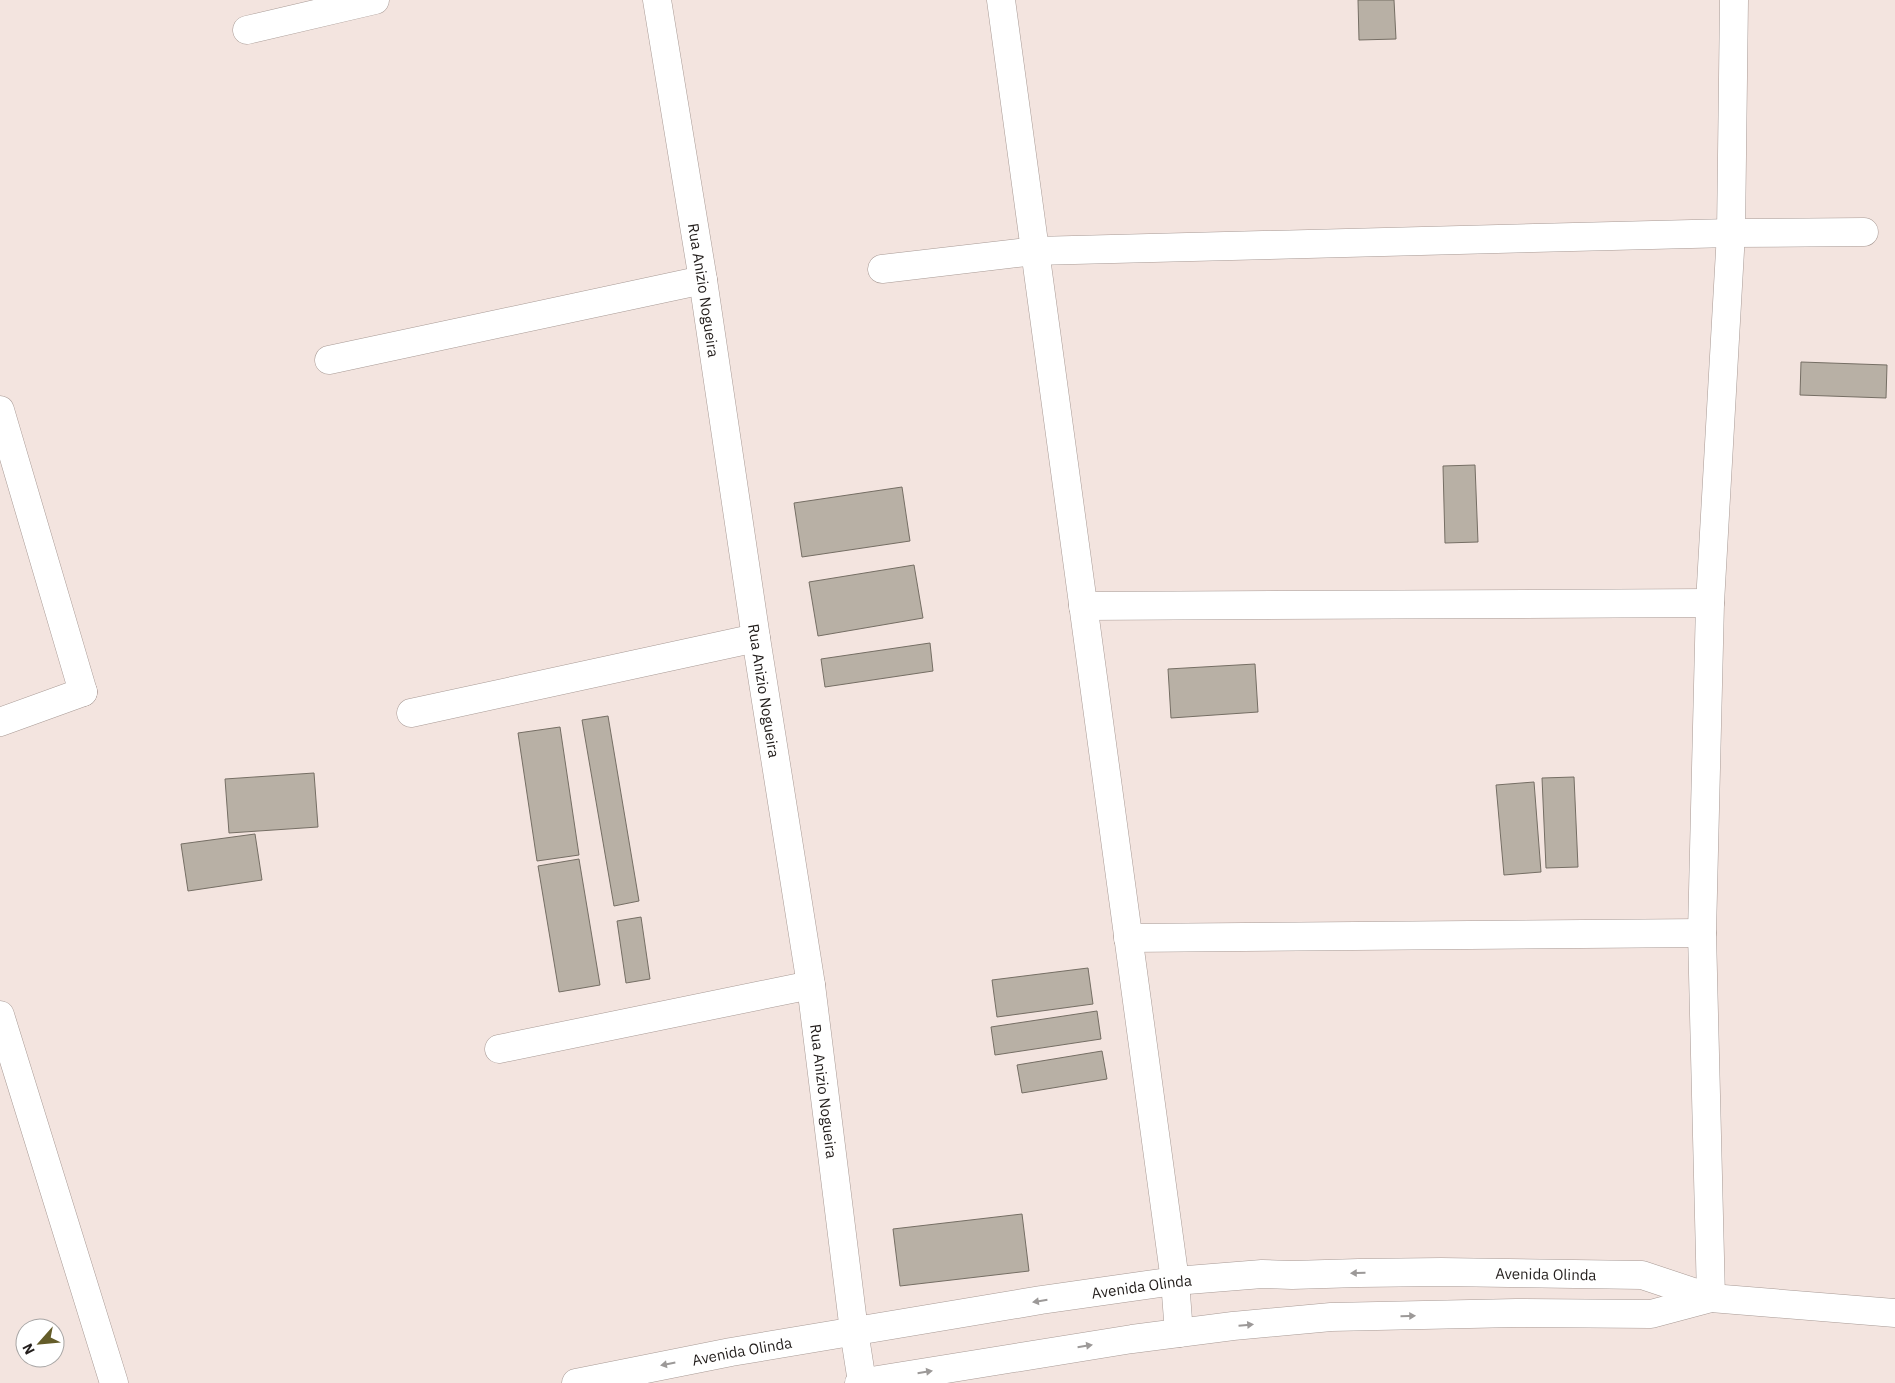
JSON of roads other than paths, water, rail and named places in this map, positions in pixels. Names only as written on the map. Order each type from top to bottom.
[{"type":"street","points":[[247,30],[376,0]]},
{"type":"street","name":"Rua Anizio Nogueira","points":[[657,0],[704,280],[756,638],[811,985],[861,1383]]},
{"type":"street","points":[[1001,0],[1175,1281],[1180,1333]]},
{"type":"street","points":[[1711,1298],[1702,933],[1710,603],[1731,233],[1734,0]]},
{"type":"street","points":[[882,269],[1035,250],[1731,233],[1864,232]]},
{"type":"street","points":[[329,360],[704,280]]},
{"type":"street","points":[[0,410],[83,692],[0,722]]},
{"type":"street","points":[[1083,606],[1710,603]]},
{"type":"street","points":[[411,713],[756,638]]},
{"type":"street","points":[[1128,938],[1702,933]]},
{"type":"street","points":[[499,1049],[811,985]]},
{"type":"street","points":[[0,1015],[114,1383]]},
{"type":"street","name":"Avenida Olinda","points":[[576,1383],[731,1352],[854,1331],[1175,1281],[1262,1274],[1642,1275],[1711,1298],[1895,1313]]},
{"type":"street","name":"Avenida Olinda","points":[[861,1383],[1233,1326],[1331,1317],[1516,1313],[1651,1314],[1711,1298]]}]
